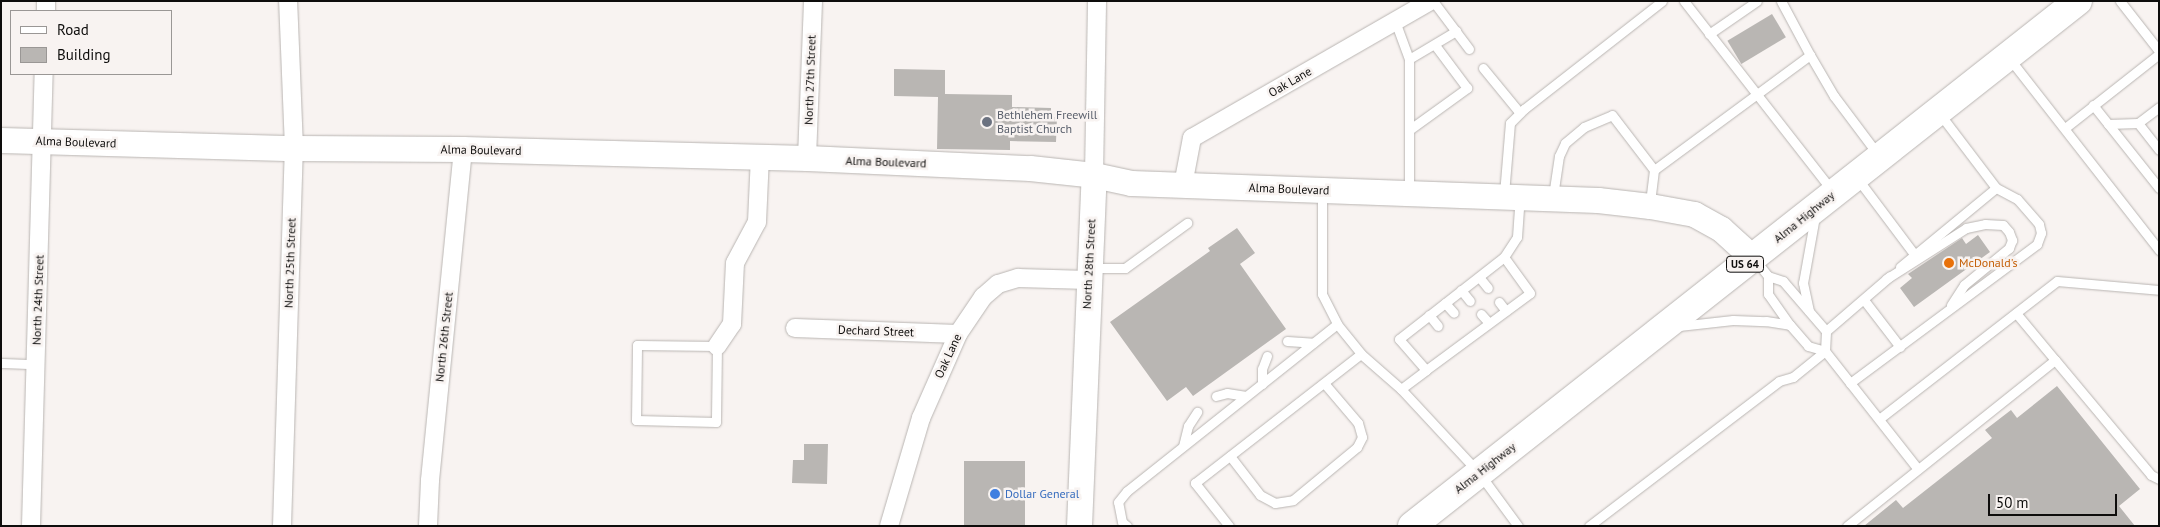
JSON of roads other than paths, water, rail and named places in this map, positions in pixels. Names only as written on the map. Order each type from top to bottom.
[{"type":"main road","name":"Alma Highway","points":[[1412,526],[1663,327],[1760,267],[1825,200],[2078,1]]},
{"type":"street","name":"North 25th Street","points":[[282,526],[294,148],[288,1]]},
{"type":"street","name":"North 27th Street","points":[[807,158],[813,1]]},
{"type":"street","name":"North 28th Street","points":[[1080,526],[1088,274],[1094,175],[1096,1]]},
{"type":"street","name":"Oak Lane","points":[[1183,185],[1192,138],[1432,1]]},
{"type":"street","name":"North 24th Street","points":[[31,526],[44,75]]},
{"type":"street","name":"Alma Boulevard","points":[[1,140],[807,158],[1030,168],[1094,175],[1131,183],[1598,200],[1650,206],[1694,214],[1721,229],[1760,267]]},
{"type":"street","name":"North 26th Street","points":[[428,526],[430,480],[463,149]]},
{"type":"street","points":[[717,346],[732,324],[735,263],[757,222],[760,157]]},
{"type":"street","name":"Oak Lane","points":[[888,526],[921,418],[958,334],[982,297],[998,284],[1018,278],[1088,274]]},
{"type":"street","name":"Dechard Street","points":[[795,328],[958,334]]},
{"type":"lane","points":[[1432,1],[1469,50]]},
{"type":"lane","points":[[1426,370],[1399,339],[1504,257],[1517,237],[1512,197],[1510,123],[1520,112],[1662,1]]},
{"type":"lane","points":[[1709,34],[1757,1]]},
{"type":"lane","points":[[1781,1],[1834,96],[1880,157]]},
{"type":"lane","points":[[2065,128],[2159,52],[2120,1]]},
{"type":"lane","points":[[1689,3],[1709,34],[1755,94],[1825,200],[1804,283],[1810,314]]},
{"type":"lane","points":[[1395,21],[1409,60],[1409,194]]},
{"type":"lane","points":[[1409,60],[1456,31]]},
{"type":"lane","points":[[1409,130],[1467,88],[1435,45]]},
{"type":"lane","points":[[1654,170],[1755,94],[1810,56]]},
{"type":"lane","points":[[2008,56],[2159,250]]},
{"type":"lane","points":[[1483,68],[1520,112]]},
{"type":"lane","points":[[2093,105],[2159,188]]},
{"type":"lane","points":[[2108,124],[2138,123],[2159,106]]},
{"type":"lane","points":[[1850,383],[2037,244],[2041,233],[2039,224],[2017,199],[1996,188],[1938,111]]},
{"type":"lane","points":[[1552,199],[1559,156],[1565,143],[1584,127],[1612,115],[1654,170],[1650,206]]},
{"type":"lane","points":[[2138,123],[2159,150]]},
{"type":"lane","points":[[1855,176],[1914,254]]},
{"type":"lane","points":[[1826,331],[1864,300],[1914,254],[1996,188]]},
{"type":"lane","points":[[1322,190],[1322,294],[1337,324],[1361,354],[1401,389],[1479,473],[1518,526]]},
{"type":"lane","points":[[1088,274],[1125,268],[1187,223]]},
{"type":"lane","points":[[1886,279],[1966,228],[1985,224],[2003,225],[2009,232],[2012,240],[2009,248],[1964,285],[1947,311]]},
{"type":"lane","points":[[1401,389],[1530,293],[1504,257]]},
{"type":"lane","points":[[1590,526],[1779,380],[1793,377],[1825,351],[1826,331],[1783,281],[1760,267]]},
{"type":"lane","points":[[1760,267],[1768,294],[1790,325],[1808,346],[1825,351],[1918,469]]},
{"type":"lane","points":[[1479,277],[1488,288]]},
{"type":"lane","points":[[1879,419],[2057,281],[2159,290]]},
{"type":"lane","points":[[1462,290],[1470,301]]},
{"type":"lane","points":[[1864,300],[1900,347]]},
{"type":"lane","points":[[1498,302],[1506,311]]},
{"type":"lane","points":[[1445,303],[1454,313]]},
{"type":"lane","points":[[2016,313],[2151,475],[2159,479]]},
{"type":"lane","points":[[1481,314],[1489,323]]},
{"type":"lane","points":[[1429,315],[1438,326]]},
{"type":"lane","points":[[1663,327],[1733,320],[1766,321],[1790,325]]},
{"type":"lane","points":[[1127,526],[1122,522],[1118,502],[1127,491],[1337,324]]},
{"type":"lane","points":[[1466,327],[1473,336]]},
{"type":"lane","points":[[1450,340],[1456,348]]},
{"type":"lane","points":[[1286,342],[1313,343]]},
{"type":"lane","points":[[637,345],[717,346],[716,422],[636,420],[637,345]]},
{"type":"lane","points":[[1229,526],[1195,483],[1361,354]]},
{"type":"lane","points":[[1262,384],[1262,369],[1267,356]]},
{"type":"lane","points":[[1848,526],[2055,360]]},
{"type":"lane","points":[[1,363],[36,364]]},
{"type":"lane","points":[[1230,456],[1260,495],[1275,503],[1293,500],[1357,447],[1362,437],[1358,423],[1324,383]]},
{"type":"lane","points":[[1216,396],[1227,393],[1246,396]]},
{"type":"lane","points":[[1183,446],[1188,426],[1197,412]]},
{"type":"place","name":"Bethlehem Freewill Baptist Church","points":[[987,122]]},
{"type":"place","name":"McDonald's","points":[[1949,263]]},
{"type":"place","name":"Dollar General","points":[[995,494]]}]
